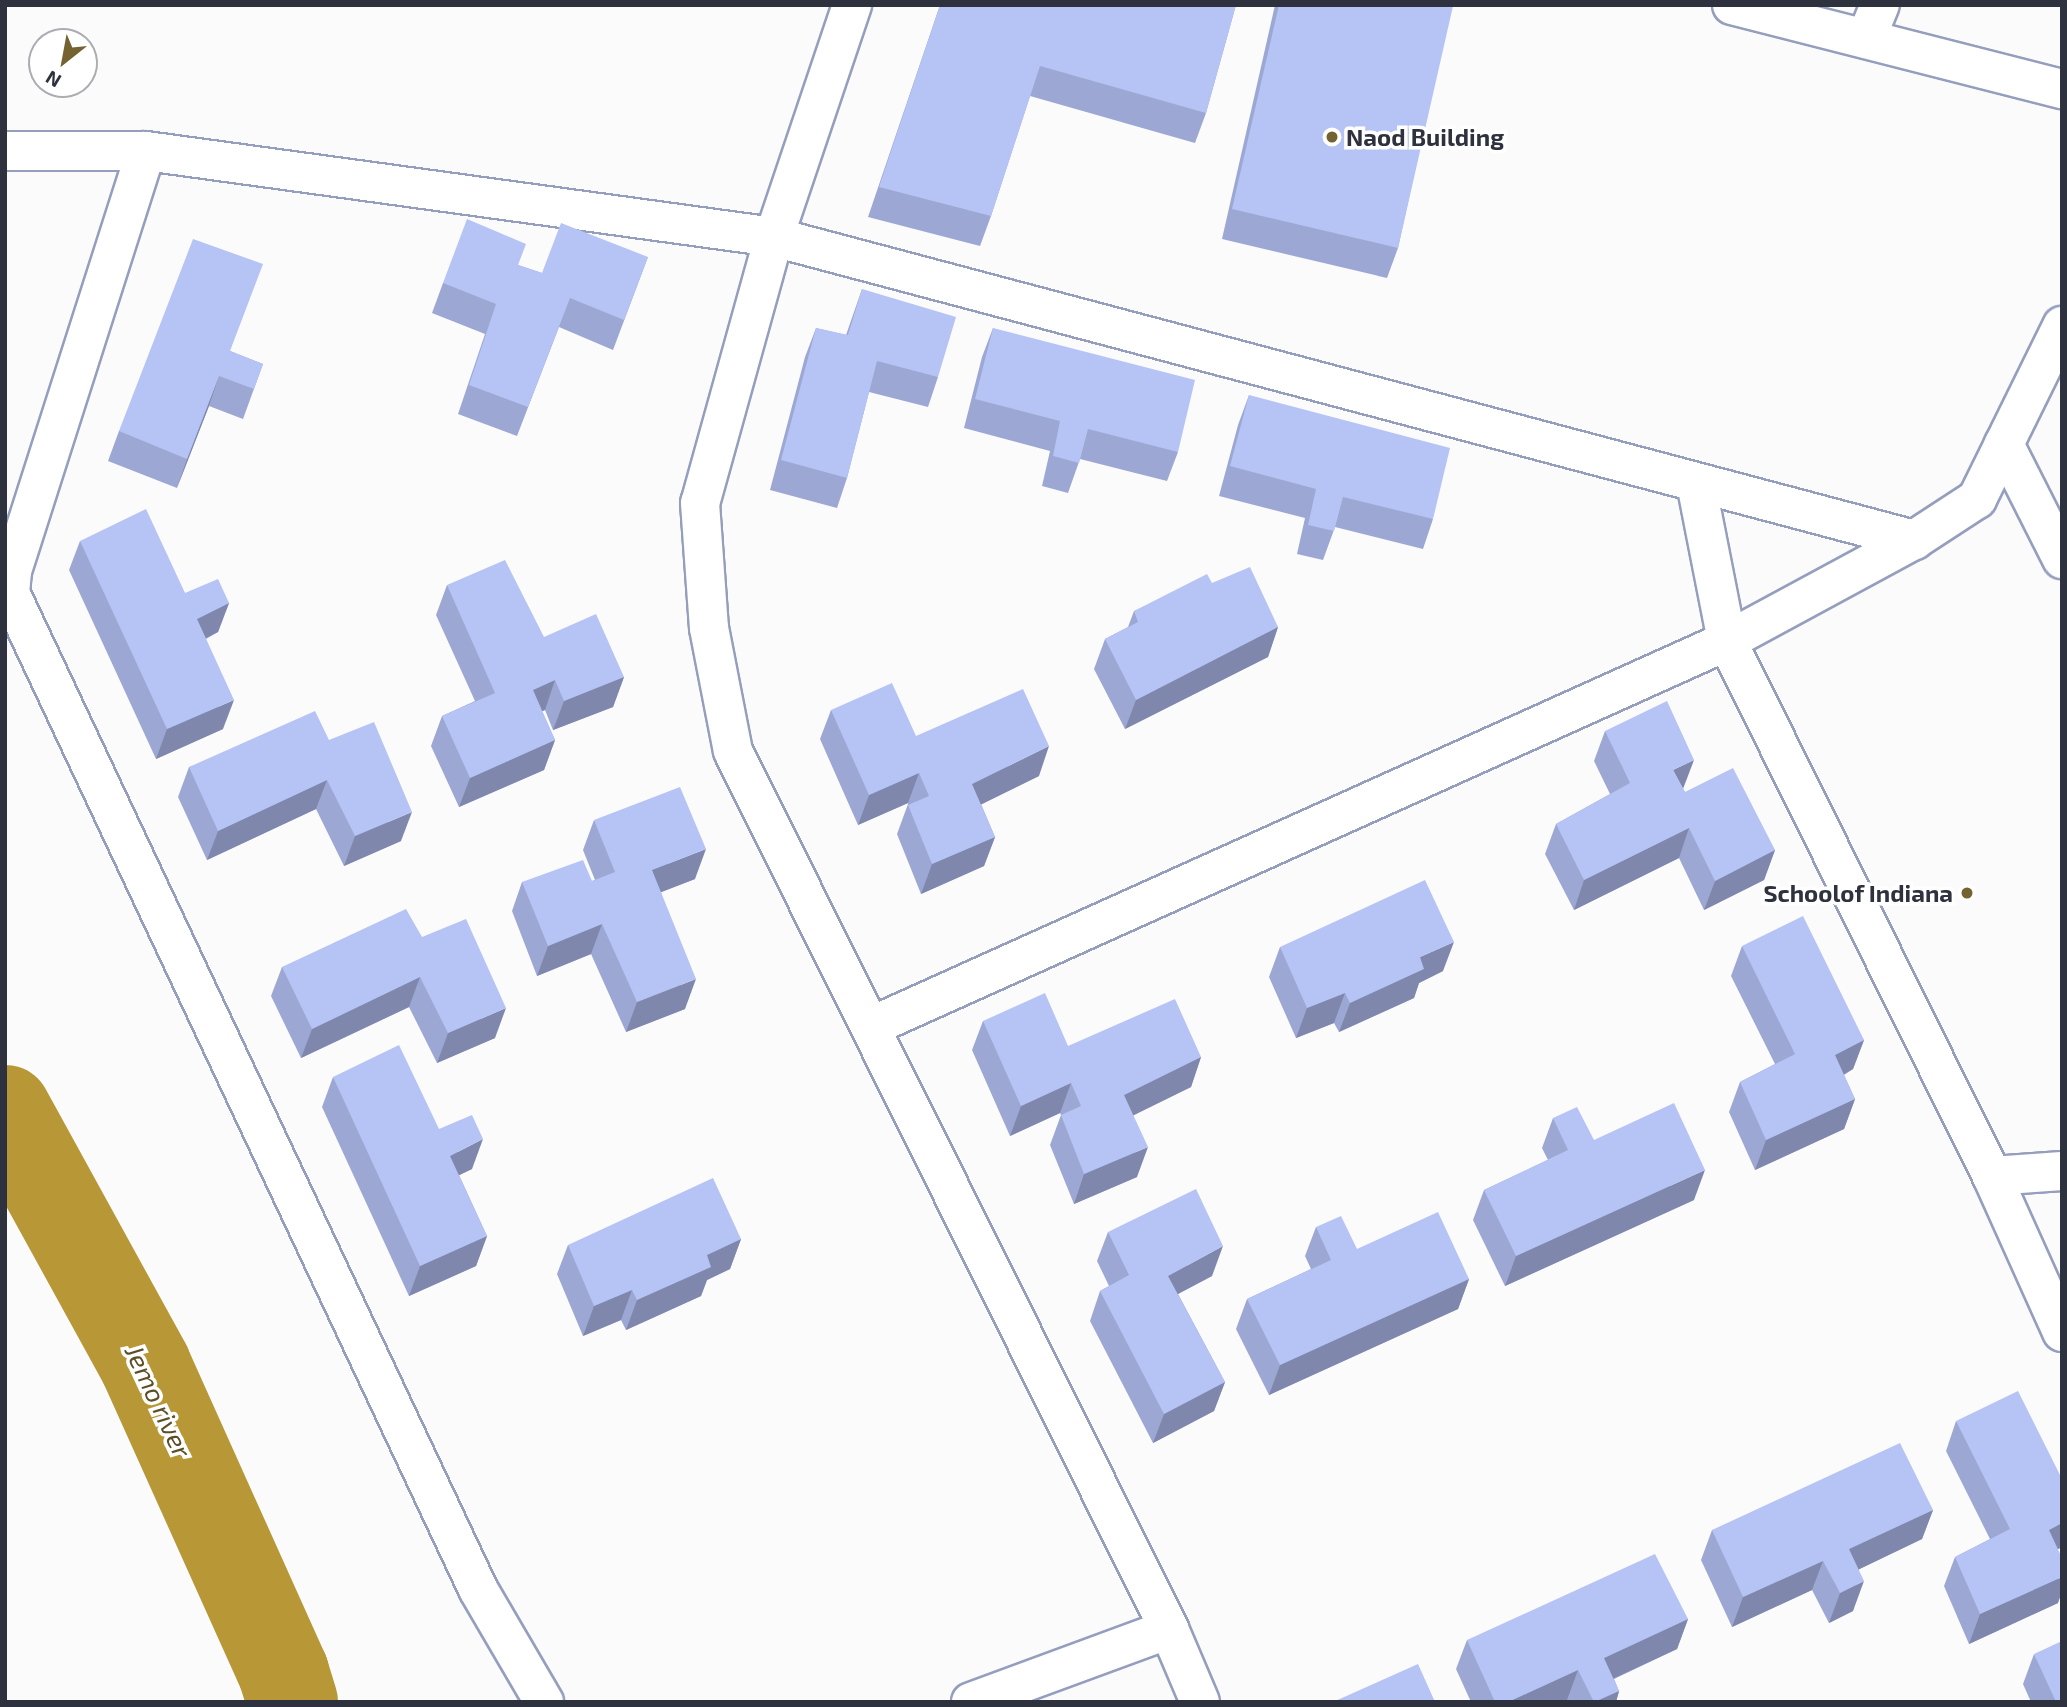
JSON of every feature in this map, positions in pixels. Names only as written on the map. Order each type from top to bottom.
[{"type":"street","points":[[852,5],[775,236],[700,503],[709,628],[733,751],[872,1026],[1168,1629],[1200,1702]]},
{"type":"street","points":[[1732,5],[1873,22],[2062,89]]},
{"type":"street","points":[[5,150],[146,151],[775,236],[1914,540]]},
{"type":"street","points":[[146,151],[12,571],[10,593],[478,1589],[544,1702]]},
{"type":"street","points":[[872,1026],[1727,641],[1914,540],[1977,499],[2062,326]]},
{"type":"street","points":[[2004,444],[2062,559]]},
{"type":"street","points":[[1696,483],[1727,641],[1992,1176],[2060,1322]]},
{"type":"street","points":[[1992,1176],[2062,1171]]},
{"type":"street","points":[[971,1702],[1168,1629]]},
{"type":"building","points":[[940,5],[1236,5],[1206,113],[1040,66],[991,216],[879,187]]},
{"type":"building","name":"Naod Building","points":[[1279,5],[1453,6],[1398,248],[1232,209]]},
{"type":"building","points":[[467,219],[526,244],[518,265],[542,273],[561,223],[648,257],[624,320],[570,298],[528,407],[469,385],[496,304],[443,283]]},
{"type":"building","points":[[193,239],[263,264],[230,351],[263,364],[254,389],[219,376],[187,459],[119,431]]},
{"type":"building","points":[[862,289],[956,317],[938,377],[877,361],[847,478],[781,460],[816,328],[848,335]]},
{"type":"building","points":[[993,328],[1195,380],[1178,452],[1088,429],[1079,463],[1053,456],[1060,421],[975,399]]},
{"type":"building","points":[[1249,395],[1450,448],[1433,519],[1343,497],[1334,531],[1308,525],[1316,489],[1230,466]]},
{"type":"building","points":[[146,509],[185,593],[218,579],[229,603],[197,619],[234,700],[167,729],[80,541]]},
{"type":"building","points":[[505,560],[544,637],[596,614],[624,677],[564,701],[555,680],[533,690],[555,740],[470,778],[442,716],[495,693],[447,585]]},
{"type":"building","points":[[1250,567],[1278,627],[1136,700],[1105,639],[1138,622],[1134,611],[1207,574],[1212,583]]},
{"type":"building","points":[[892,683],[916,736],[1023,689],[1049,746],[972,784],[995,837],[932,864],[908,805],[929,796],[919,773],[869,795],[831,710]]},
{"type":"building","points":[[1667,701],[1694,760],[1673,770],[1685,792],[1733,768],[1775,850],[1715,881],[1689,828],[1584,880],[1556,824],[1630,783],[1605,731]]},
{"type":"building","points":[[315,711],[329,740],[374,722],[412,812],[355,836],[327,780],[218,831],[189,767]]},
{"type":"building","points":[[680,787],[706,849],[652,870],[696,979],[637,1002],[602,924],[548,946],[522,882],[583,860],[592,881],[615,872],[594,820]]},
{"type":"building","points":[[1425,880],[1454,942],[1420,957],[1424,969],[1350,1003],[1345,993],[1307,1008],[1280,947]]},
{"type":"building","points":[[406,909],[422,937],[466,919],[506,1008],[448,1033],[420,977],[312,1029],[282,967]]},
{"type":"building","points":[[1803,916],[1864,1040],[1835,1055],[1855,1099],[1766,1140],[1740,1082],[1795,1054],[1742,946]]},
{"type":"building","points":[[1045,993],[1068,1046],[1175,999],[1201,1057],[1124,1095],[1148,1147],[1084,1174],[1061,1115],[1081,1106],[1071,1083],[1021,1106],[983,1021]]},
{"type":"building","points":[[399,1045],[439,1129],[472,1115],[483,1139],[450,1156],[487,1236],[420,1266],[333,1077]]},
{"type":"building","points":[[1674,1103],[1705,1170],[1516,1256],[1484,1190],[1568,1150],[1553,1118],[1577,1107],[1594,1140]]},
{"type":"building","points":[[713,1178],[741,1239],[707,1255],[711,1267],[637,1300],[632,1290],[594,1306],[568,1245]]},
{"type":"building","points":[[1196,1189],[1223,1246],[1168,1276],[1225,1382],[1164,1414],[1100,1291],[1129,1275],[1108,1232]]},
{"type":"building","points":[[1438,1212],[1469,1279],[1280,1365],[1247,1299],[1331,1260],[1316,1227],[1341,1216],[1357,1249]]},
{"type":"building","points":[[2018,1391],[2062,1479],[2062,1523],[2049,1530],[2062,1558],[2062,1577],[1980,1614],[1955,1557],[2010,1529],[1956,1421]]},
{"type":"building","points":[[1900,1443],[1933,1510],[1849,1549],[1864,1581],[1840,1593],[1823,1561],[1743,1597],[1712,1530]]},
{"type":"building","points":[[1655,1554],[1688,1619],[1604,1658],[1619,1691],[1594,1702],[1578,1670],[1508,1702],[1495,1702],[1467,1640]]},
{"type":"building","points":[[2062,1641],[2062,1702],[2056,1702],[2034,1654]]},
{"type":"building","points":[[1418,1664],[1435,1702],[1333,1702]]},
{"type":"waterway","name":"Jemo river","points":[[5,1110],[145,1365],[283,1672],[292,1702]]},
{"type":"place","name":"Naod Building","points":[[1332,137]]},
{"type":"place","name":"Schoolof Indiana","points":[[1967,893]]}]
